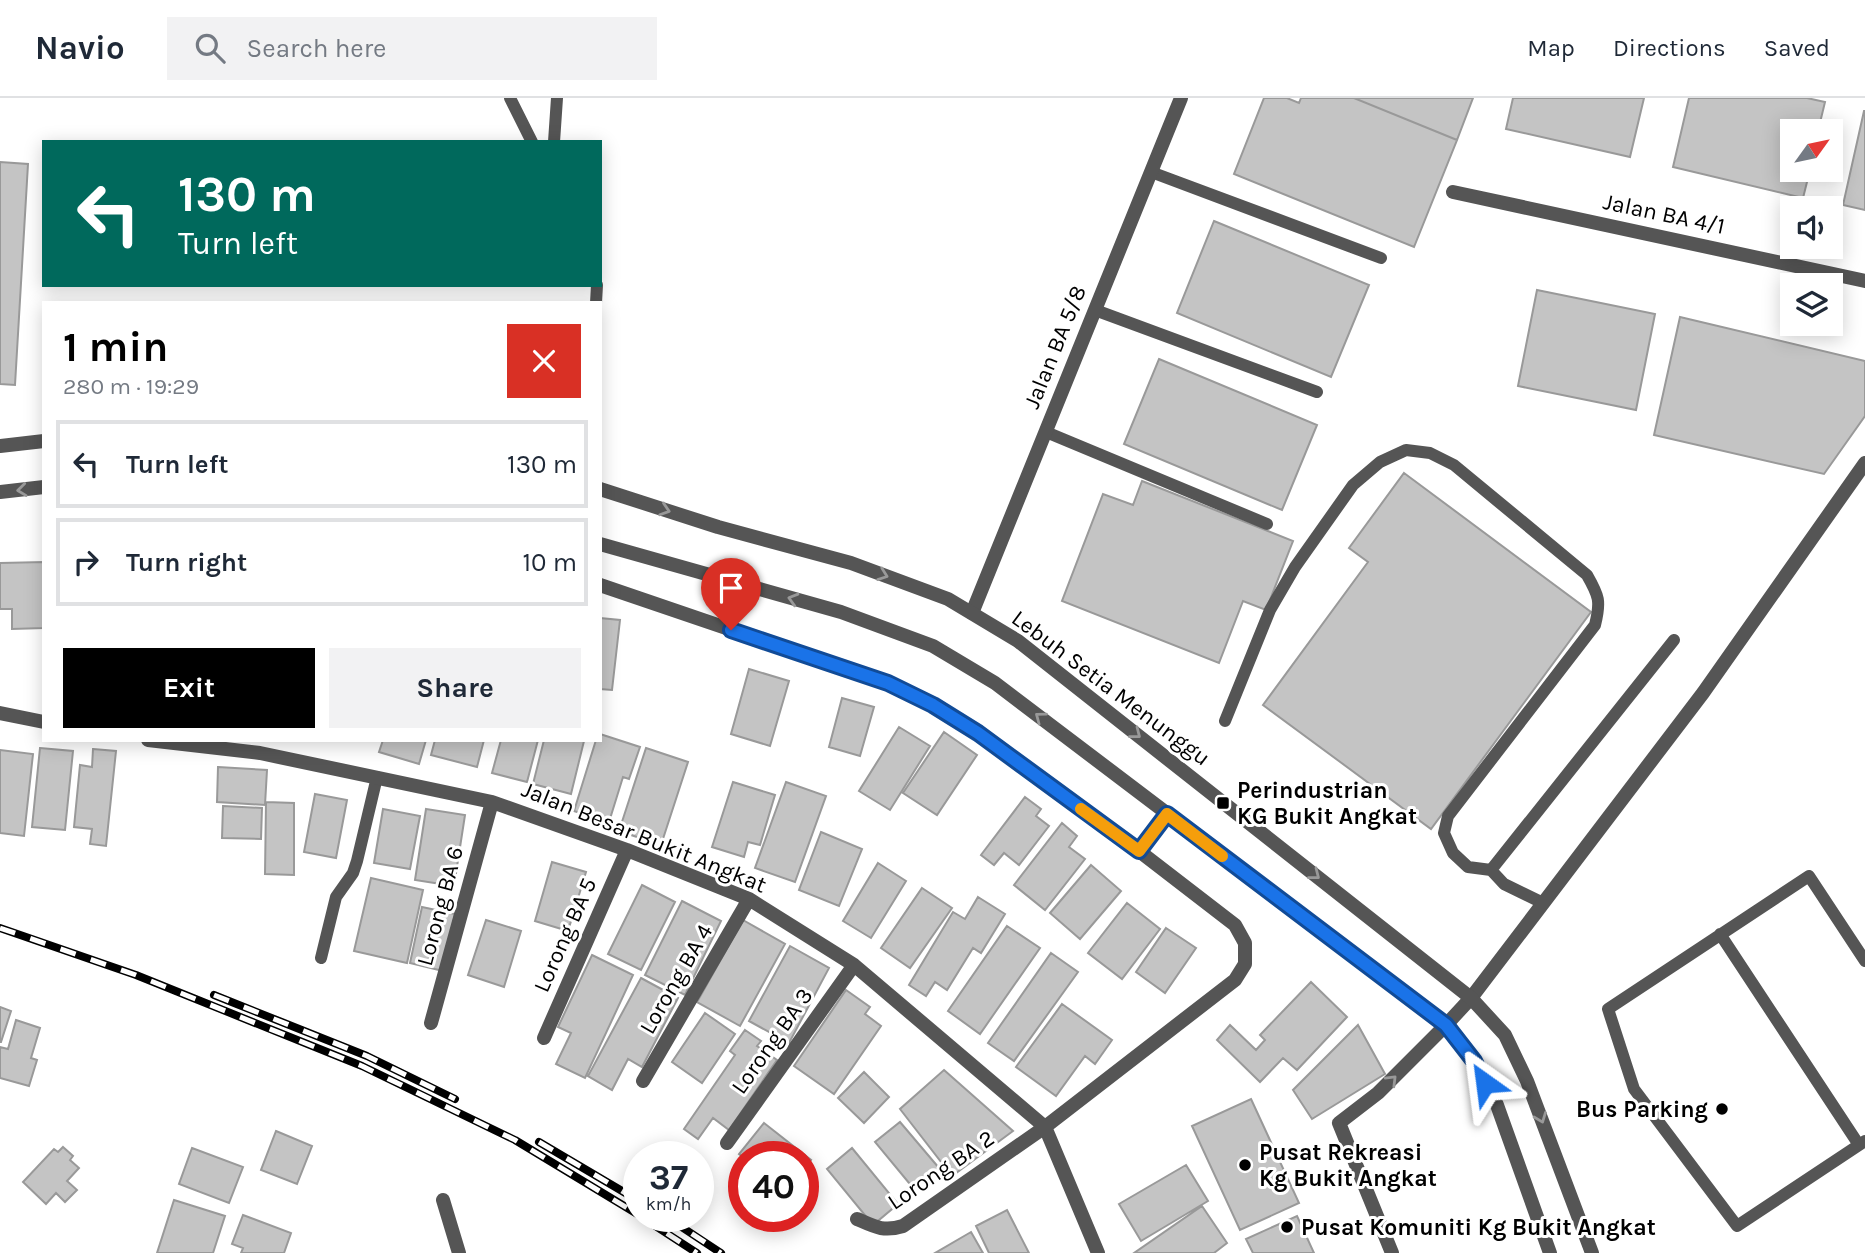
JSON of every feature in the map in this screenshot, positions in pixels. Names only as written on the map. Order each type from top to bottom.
[{"type":"street","name":"Jalan BA 5/8","points":[[972,613],[1181,98]]},
{"type":"street","name":"Jalan BA 4/1","points":[[1453,192],[1865,281]]},
{"type":"street","points":[[0,446],[42,441]]},
{"type":"street","points":[[1392,1253],[1339,1123],[1378,1093],[1471,998],[1703,694],[1865,463]]},
{"type":"street","points":[[0,492],[42,487]]},
{"type":"street","name":"Lebuh Setia Menunggu","points":[[602,490],[718,527],[851,563],[948,599],[1018,641],[1471,998],[1504,1035],[1527,1081],[1592,1253]]},
{"type":"street","points":[[602,545],[841,612],[933,646],[995,682],[1446,1025],[1474,1061],[1497,1105],[1550,1253]]},
{"type":"street","name":"Lorong BA 2","points":[[602,587],[888,683],[933,705],[978,733],[1139,851],[1235,925],[1245,943],[1245,964],[1235,980],[1045,1127],[903,1226],[889,1230],[857,1219]]},
{"type":"street","points":[[0,713],[42,723]]},
{"type":"street","name":"Jalan Besar Bukit Angkat","points":[[165,742],[260,753],[492,802],[627,850],[749,899],[853,965],[1045,1127],[1098,1253]]},
{"type":"street","name":"Lorong BA 6","points":[[431,1023],[492,802]]},
{"type":"street","points":[[1139,851],[1167,814]]},
{"type":"street","name":"Lorong BA 5","points":[[544,1038],[627,850]]},
{"type":"street","name":"Lorong BA 4","points":[[643,1082],[749,899]]},
{"type":"street","name":"Lorong BA 3","points":[[727,1143],[853,965]]},
{"type":"street","points":[[443,1200],[459,1253]]},
{"type":"lane","points":[[510,98],[531,140]]},
{"type":"lane","points":[[554,140],[557,98]]},
{"type":"lane","points":[[1151,172],[1381,258]]},
{"type":"lane","points":[[1095,310],[1317,392]]},
{"type":"lane","points":[[1046,432],[1268,524]]},
{"type":"lane","points":[[1225,721],[1270,610],[1295,567],[1353,485],[1380,462],[1406,450],[1430,453],[1454,465],[1587,575],[1596,590],[1600,606],[1595,625],[1448,816],[1444,833],[1452,853],[1468,867],[1492,870],[1504,884],[1543,903]]},
{"type":"lane","points":[[1492,870],[1674,640]]},
{"type":"lane","points":[[321,958],[336,897],[353,873],[357,861],[377,777]]},
{"type":"lane","points":[[1720,934],[1862,1143],[1737,1226],[1634,1089],[1608,1009],[1720,934],[1809,876],[1865,961]]},
{"type":"building","points":[[1264,98],[1287,98],[1299,103],[1301,98],[1354,98],[1457,140],[1414,247],[1234,174]]},
{"type":"building","points":[[1354,98],[1473,98],[1457,140]]},
{"type":"building","points":[[1513,98],[1644,98],[1630,157],[1506,129]]},
{"type":"building","points":[[1689,98],[1807,98],[1825,102],[1821,119],[1780,119],[1780,182],[1807,182],[1804,196],[1673,167]]},
{"type":"building","points":[[1864,111],[1865,111],[1865,210],[1843,205]]},
{"type":"building","points":[[0,162],[28,164],[15,385],[0,384]]},
{"type":"building","points":[[1214,221],[1369,285],[1331,377],[1177,313]]},
{"type":"building","points":[[1537,290],[1655,314],[1636,410],[1518,386]]},
{"type":"building","points":[[1680,317],[1865,361],[1865,416],[1824,474],[1654,435]]},
{"type":"building","points":[[1159,359],[1317,425],[1282,510],[1124,444]]},
{"type":"building","points":[[1404,473],[1591,612],[1431,829],[1263,705],[1368,562],[1349,548]]},
{"type":"building","points":[[1142,481],[1293,541],[1266,610],[1243,601],[1219,663],[1062,601],[1103,494],[1133,505]]},
{"type":"building","points":[[42,562],[42,628],[12,629],[12,609],[0,609],[0,563]]},
{"type":"building","points":[[602,618],[620,620],[612,690],[602,689]]},
{"type":"building","points":[[749,669],[789,681],[770,746],[731,734]]},
{"type":"building","points":[[842,698],[874,707],[860,756],[829,747]]},
{"type":"building","points":[[899,727],[930,746],[890,810],[859,791]]},
{"type":"building","points":[[944,732],[977,755],[937,815],[903,793]]},
{"type":"building","points":[[602,735],[640,747],[629,779],[623,777],[609,822],[574,811],[595,742],[602,742]]},
{"type":"building","points":[[382,742],[425,742],[419,764],[379,752]]},
{"type":"building","points":[[434,742],[483,742],[477,767],[431,755]]},
{"type":"building","points":[[500,742],[537,742],[527,782],[492,773]]},
{"type":"building","points":[[544,742],[584,742],[571,794],[533,784]]},
{"type":"building","points":[[40,748],[73,751],[65,830],[32,827]]},
{"type":"building","points":[[646,748],[688,762],[661,845],[619,831]]},
{"type":"building","points":[[93,749],[116,751],[106,846],[90,844],[92,829],[74,827],[80,765],[92,767]]},
{"type":"building","points":[[0,750],[33,754],[24,836],[0,833]]},
{"type":"building","points":[[218,767],[267,770],[265,805],[217,802]]},
{"type":"building","points":[[733,782],[775,795],[760,845],[748,842],[744,857],[712,847]]},
{"type":"building","points":[[786,782],[826,796],[795,882],[755,868]]},
{"type":"building","points":[[315,794],[347,800],[336,858],[304,852]]},
{"type":"building","points":[[1025,797],[1041,809],[1036,816],[1049,826],[1019,865],[1004,853],[994,865],[981,855]]},
{"type":"building","points":[[266,802],[294,803],[294,875],[265,874]]},
{"type":"building","points":[[223,806],[262,808],[261,839],[222,838]]},
{"type":"building","points":[[383,809],[420,816],[410,869],[374,863]]},
{"type":"building","points":[[426,809],[465,815],[454,886],[415,880]]},
{"type":"building","points":[[1062,823],[1077,836],[1069,847],[1085,859],[1045,910],[1014,885]]},
{"type":"building","points":[[821,832],[862,849],[839,906],[799,890]]},
{"type":"building","points":[[552,862],[586,872],[568,931],[535,921]]},
{"type":"building","points":[[878,863],[906,881],[871,938],[843,921]]},
{"type":"building","points":[[1091,865],[1121,891],[1080,939],[1050,913]]},
{"type":"building","points":[[371,878],[423,890],[407,963],[354,951]]},
{"type":"building","points":[[642,885],[675,902],[641,970],[608,954]]},
{"type":"building","points":[[922,888],[952,908],[910,968],[881,948]]},
{"type":"building","points":[[978,897],[1005,914],[981,953],[973,948],[947,990],[935,982],[926,996],[909,985],[953,912],[965,919]]},
{"type":"building","points":[[682,901],[721,921],[685,995],[645,975]]},
{"type":"building","points":[[1127,903],[1160,929],[1122,979],[1088,953]]},
{"type":"building","points":[[422,907],[455,914],[443,971],[410,963]]},
{"type":"building","points":[[486,920],[521,931],[504,987],[468,975]]},
{"type":"building","points":[[743,920],[785,944],[740,1026],[697,1002]]},
{"type":"building","points":[[1007,926],[1040,948],[980,1034],[948,1011]]},
{"type":"building","points":[[1166,928],[1196,948],[1165,993],[1136,972]]},
{"type":"building","points":[[790,946],[829,968],[789,1043],[749,1021]]},
{"type":"building","points":[[1051,953],[1078,972],[1014,1061],[988,1043]]},
{"type":"building","points":[[592,955],[633,975],[585,1078],[556,1064],[571,1033],[558,1027]]},
{"type":"building","points":[[641,978],[678,998],[642,1067],[628,1059],[612,1090],[588,1076]]},
{"type":"building","points":[[1311,982],[1347,1017],[1297,1070],[1283,1058],[1260,1082],[1217,1040],[1230,1025],[1256,1050],[1265,1040],[1260,1035]]},
{"type":"building","points":[[846,990],[870,1007],[865,1014],[881,1026],[834,1094],[794,1066]]},
{"type":"building","points":[[1062,1004],[1112,1040],[1095,1064],[1085,1056],[1056,1096],[1016,1067]]},
{"type":"building","points":[[0,1007],[11,1011],[1,1042],[0,1042]]},
{"type":"building","points":[[705,1013],[735,1034],[702,1083],[672,1062]]},
{"type":"building","points":[[16,1020],[40,1028],[31,1058],[37,1060],[29,1086],[0,1078],[0,1047],[8,1049]]},
{"type":"building","points":[[1358,1025],[1385,1074],[1312,1119],[1293,1090]]},
{"type":"building","points":[[745,1030],[761,1041],[757,1046],[777,1060],[729,1130],[713,1118],[698,1139],[684,1129],[735,1055],[730,1051]]},
{"type":"building","points":[[944,1070],[1013,1131],[952,1176],[900,1109]]},
{"type":"building","points":[[864,1072],[889,1097],[864,1123],[838,1098]]},
{"type":"building","name":"Pusat Rekreasi Kg Bukit Angkat","points":[[1251,1099],[1299,1203],[1240,1230],[1192,1126]]},
{"type":"building","points":[[900,1122],[939,1168],[914,1189],[875,1142]]},
{"type":"building","points":[[764,1123],[787,1141],[749,1141]]},
{"type":"building","points":[[276,1131],[312,1146],[297,1184],[261,1170]]},
{"type":"building","points":[[63,1147],[73,1156],[70,1160],[79,1168],[67,1181],[77,1190],[65,1202],[56,1193],[46,1204],[23,1182],[54,1149],[58,1152]]},
{"type":"building","points":[[192,1148],[243,1167],[229,1203],[179,1184]]},
{"type":"building","points":[[852,1148],[898,1204],[873,1225],[827,1169]]},
{"type":"building","points":[[1186,1165],[1208,1201],[1141,1241],[1119,1204]]},
{"type":"building","points":[[174,1200],[225,1216],[213,1253],[157,1253]]},
{"type":"building","points":[[1202,1206],[1227,1243],[1214,1253],[1134,1253]]},
{"type":"building","points":[[1007,1210],[1029,1253],[989,1253],[976,1226]]},
{"type":"building","points":[[243,1215],[291,1233],[284,1253],[241,1253],[243,1248],[232,1244]]},
{"type":"building","name":"Pusat Komuniti Kg Bukit Angkat","points":[[1297,1216],[1314,1253],[1253,1253],[1246,1239]]},
{"type":"building","points":[[971,1232],[983,1253],[935,1253]]},
{"type":"railway","points":[[0,928],[136,975],[362,1066],[515,1140],[623,1205]]},
{"type":"railway","points":[[214,995],[367,1056],[455,1099]]},
{"type":"railway","points":[[539,1142],[623,1192]]},
{"type":"railway","points":[[665,1232],[697,1253]]},
{"type":"railway","points":[[689,1232],[721,1253]]},
{"type":"slow traffic","points":[[1081,809],[1139,851],[1167,814],[1222,856]]},
{"type":"place","name":"Perindustrian KG Bukit Angkat","points":[[1223,803]]},
{"type":"place","name":"Bus Parking","points":[[1722,1109]]},
{"type":"place","name":"Pusat Rekreasi Kg Bukit Angkat","points":[[1245,1165]]},
{"type":"place","name":"Pusat Komuniti Kg Bukit Angkat","points":[[1287,1227]]},
{"type":"route","points":[[731,630],[888,683],[933,705],[978,733],[1139,851],[1167,814],[1446,1025],[1474,1061],[1485,1083]]}]
